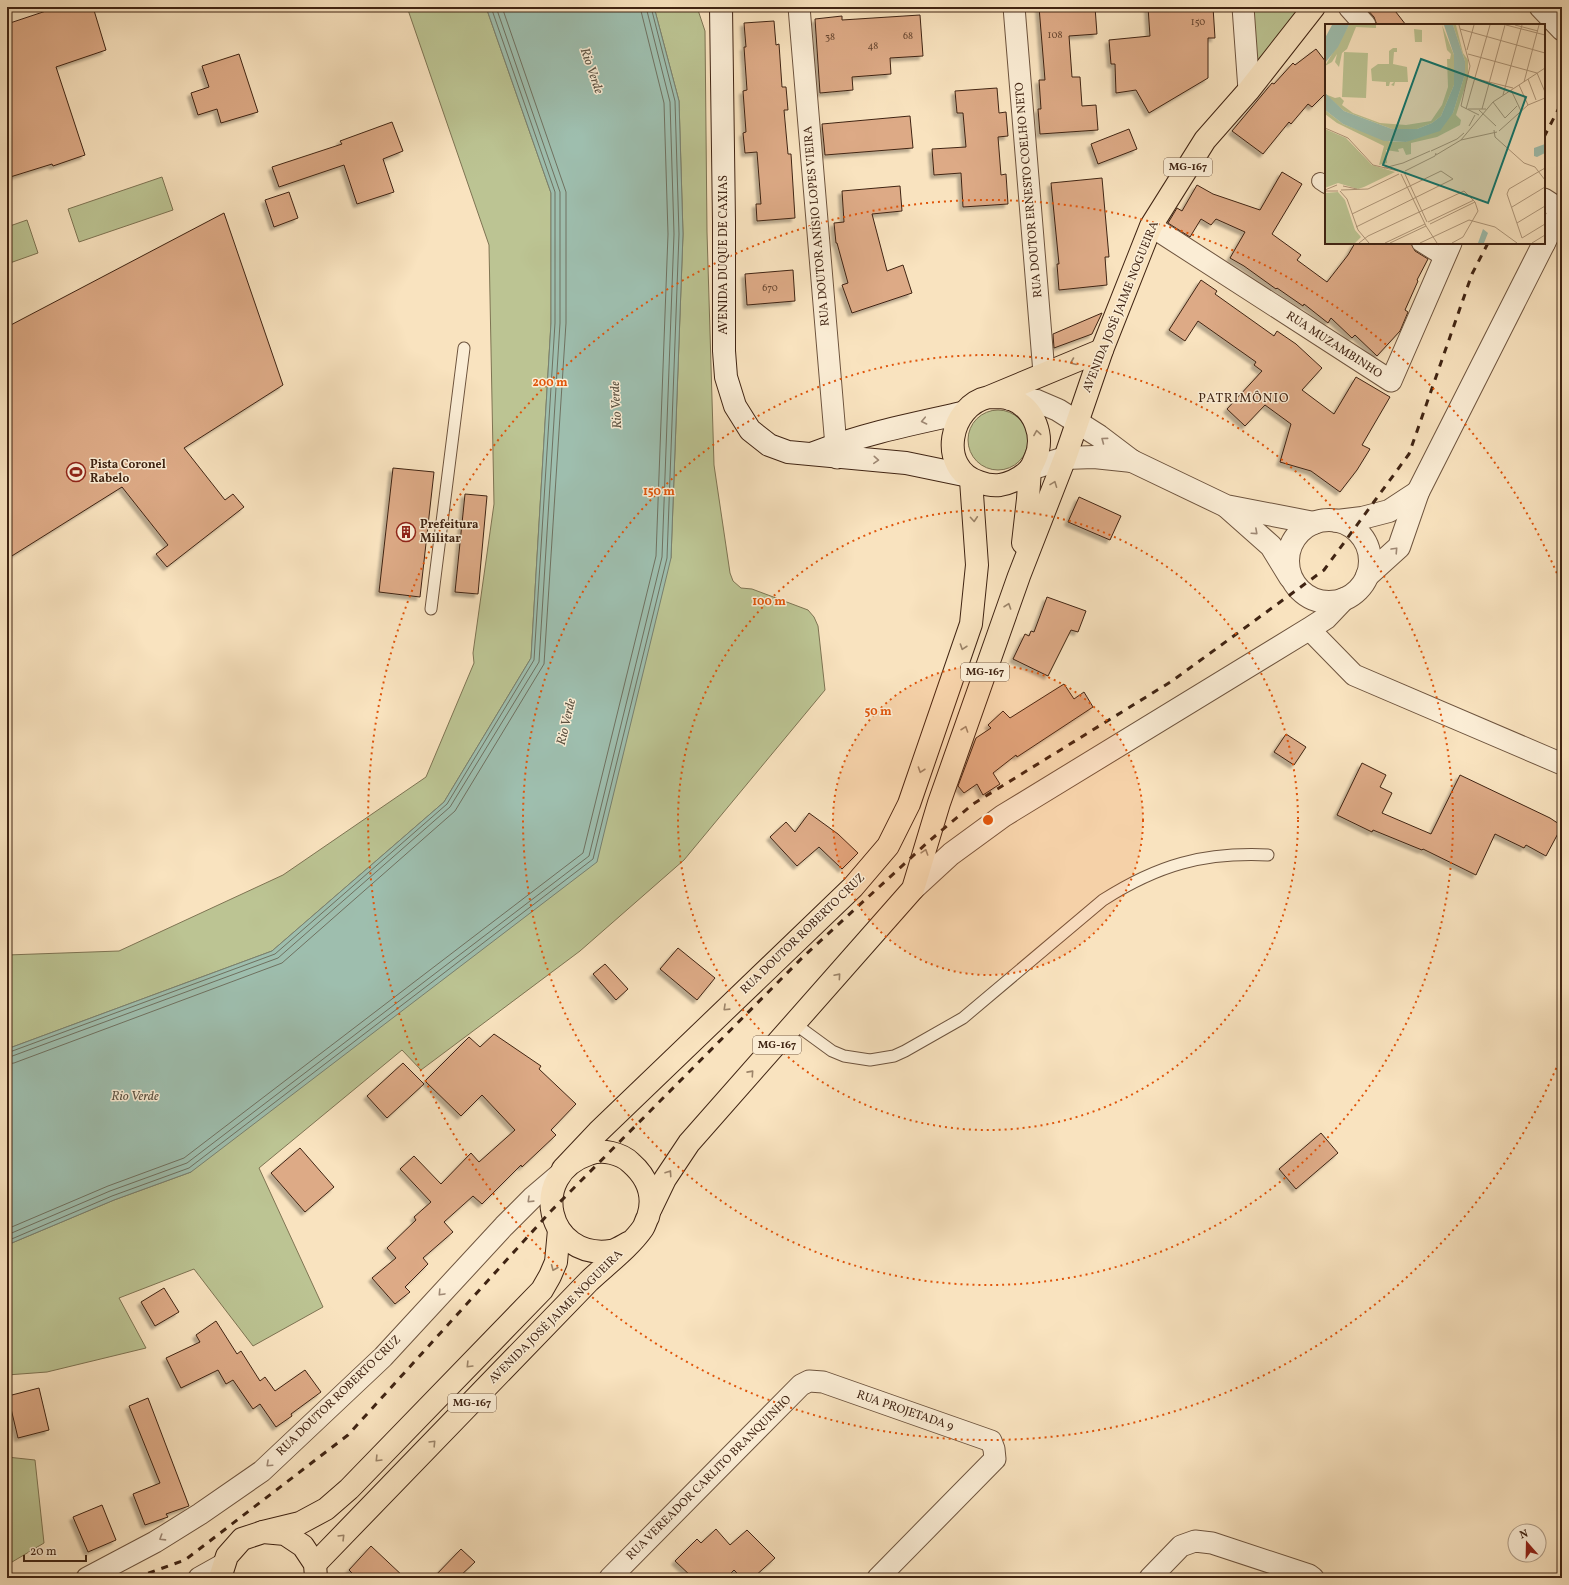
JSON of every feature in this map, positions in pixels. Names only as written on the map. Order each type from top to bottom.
[{"type":"main road","name":"AVENIDA JOSÉ JAIME NOGUEIRA","points":[[315,1571],[584,1286],[644,1227],[651,1208],[665,1179],[689,1143],[913,889],[939,803],[1019,576],[1064,458],[1102,350],[1151,226],[1205,140],[1249,90],[1314,7]]},
{"type":"main road","name":"AVENIDA DUQUE DE CAXIAS","points":[[1000,398],[1044,373],[1102,350]]},
{"type":"main road","name":"AVENIDA DUQUE DE CAXIAS","points":[[980,398],[1000,398],[1028,411],[1038,429],[1039,450],[1030,469],[1013,482],[991,486],[967,477],[956,460],[952,444],[955,428],[962,413],[970,405],[980,398]]},
{"type":"main road","name":"AVENIDA JOSÉ JAIME NOGUEIRA","points":[[1019,576],[1030,469]]},
{"type":"main road","name":"RUA DOUTOR ROBERTO CRUZ","points":[[561,1172],[598,1132],[853,887],[888,846],[908,804],[971,624],[977,565],[967,477]]},
{"type":"main road","name":"AVENIDA JOSÉ JAIME NOGUEIRA","points":[[630,1242],[612,1251],[592,1251],[573,1244],[559,1230],[551,1211],[552,1189],[561,1172],[576,1158],[592,1153],[610,1152],[627,1159],[641,1172],[649,1189],[651,1208]]},
{"type":"main road","name":"AVENIDA JOSÉ JAIME NOGUEIRA","points":[[222,1571],[227,1556],[242,1539],[300,1523],[326,1509],[354,1484],[542,1290],[556,1262],[559,1230]]},
{"type":"main road","points":[[263,1532],[285,1534],[303,1546],[315,1571]]},
{"type":"street","name":"AVENIDA DUQUE DE CAXIAS","points":[[721,7],[724,351],[726,377],[735,406],[750,430],[769,445],[788,452],[811,454],[836,451],[900,426],[962,413]]},
{"type":"street","name":"RUA DOUTOR ANÍSIO LOPES VIEIRA","points":[[799,7],[836,451]]},
{"type":"street","name":"RUA DOUTOR ERNESTO COELHO NETO","points":[[1014,7],[1044,373]]},
{"type":"street","points":[[1243,7],[1249,90]]},
{"type":"street","points":[[1349,7],[1364,24]]},
{"type":"street","points":[[1545,240],[1556,205]]},
{"type":"street","name":"RUA MUZAMBINHO","points":[[1151,226],[1391,381],[1448,250]]},
{"type":"street","points":[[1424,244],[1448,250]]},
{"type":"street","points":[[913,889],[951,854],[1003,816],[1309,629],[1326,618],[1344,599],[1358,590],[1367,576],[1399,546],[1418,492],[1543,244]]},
{"type":"street","points":[[1000,398],[1036,401],[1049,405],[1076,421],[1132,461],[1226,506],[1314,523]]},
{"type":"street","name":"AVENIDA DUQUE DE CAXIAS","points":[[836,451],[906,463],[967,477]]},
{"type":"street","points":[[1030,469],[1064,458],[1094,457],[1132,461]]},
{"type":"street","points":[[1418,492],[1389,511],[1362,518],[1337,521],[1326,520],[1314,523],[1304,529],[1296,537],[1290,548],[1289,565],[1308,612],[1309,629],[1354,675],[1562,764]]},
{"type":"street","points":[[1226,506],[1271,546],[1298,586],[1311,598],[1333,602],[1344,599]]},
{"type":"street","points":[[1337,521],[1354,529],[1362,536],[1367,545],[1370,556],[1370,566],[1367,576]]},
{"type":"street","name":"RUA DOUTOR ROBERTO CRUZ","points":[[87,1578],[155,1542],[200,1514],[262,1470],[382,1357],[504,1226],[561,1172]]},
{"type":"street","name":"RUA PROJETADA 9","points":[[809,1382],[823,1382],[991,1441],[994,1449],[995,1459],[878,1578]]},
{"type":"street","name":"RUA VEREADOR CARLITO BRANQUINHO","points":[[610,1578],[801,1385],[809,1382]]},
{"type":"street","points":[[1150,1578],[1181,1546],[1195,1541],[1212,1543],[1309,1575],[1313,1578]]},
{"type":"street","points":[[199,1578],[222,1571]]},
{"type":"lane","points":[[431,609],[464,348]]},
{"type":"lane","points":[[795,1024],[832,1051],[844,1056],[870,1060],[894,1056],[963,1018],[1104,900],[1124,887],[1147,875],[1170,866],[1194,860],[1243,854],[1268,855]]},
{"type":"green space","points":[[407,7],[486,7],[551,193],[551,323],[531,658],[444,802],[272,951],[7,1049],[7,955],[119,951],[283,875],[426,777],[474,663],[473,653],[494,504],[489,245]]},
{"type":"green space","points":[[654,7],[697,7],[705,31],[707,232],[714,465],[730,573],[733,581],[741,588],[752,589],[808,610],[814,617],[818,626],[825,690],[684,860],[580,951],[421,1070],[402,1050],[259,1168],[323,1307],[253,1346],[194,1269],[119,1298],[146,1348],[47,1372],[7,1375],[7,1245],[114,1200],[191,1172],[671,558],[683,234],[679,101]]},
{"type":"green space","points":[[1250,7],[1307,7],[1253,65]]},
{"type":"green space","points":[[162,177],[173,210],[79,242],[68,209]]},
{"type":"green space","points":[[27,220],[38,253],[7,264],[7,227]]},
{"type":"green space","points":[[998,410],[1010,412],[1023,423],[1026,428],[1028,440],[1026,452],[1015,465],[1010,468],[998,470],[986,468],[973,457],[970,452],[968,440],[970,428],[981,415],[986,412]]},
{"type":"green space","points":[[7,1457],[35,1460],[44,1543],[7,1565]]},
{"type":"water","name":"Rio Verde","points":[[486,7],[654,7],[679,101],[683,234],[671,558],[597,862],[191,1172],[114,1200],[7,1245],[7,1049],[272,951],[444,802],[531,658],[551,323],[551,193]]},
{"type":"building","points":[[58,7],[93,7],[106,50],[56,67],[85,155],[53,166],[52,164],[7,178],[7,24]]},
{"type":"building","points":[[1039,7],[1095,7],[1097,34],[1069,36],[1072,77],[1080,77],[1082,106],[1096,105],[1098,130],[1040,134],[1038,109],[1041,109],[1039,80],[1045,80]]},
{"type":"building","points":[[1148,7],[1213,7],[1215,38],[1208,38],[1208,78],[1149,113],[1136,90],[1116,93],[1115,64],[1111,64],[1109,40],[1150,36]]},
{"type":"building","points":[[1365,7],[1392,7],[1405,24],[1377,24],[1374,17]]},
{"type":"building","points":[[920,15],[923,56],[890,58],[891,74],[852,77],[853,90],[820,93],[815,19],[842,16],[842,20]]},
{"type":"building","points":[[774,21],[776,45],[779,44],[782,87],[786,87],[788,110],[784,110],[788,154],[791,154],[795,218],[757,221],[756,204],[761,204],[757,152],[745,153],[743,133],[746,132],[743,91],[747,90],[744,23]]},
{"type":"building","points":[[1316,49],[1325,61],[1325,94],[1312,107],[1308,104],[1291,124],[1289,122],[1263,154],[1232,131],[1272,83],[1274,84],[1293,63],[1295,65]]},
{"type":"building","points":[[239,54],[258,112],[221,123],[217,109],[198,115],[191,93],[209,87],[202,66]]},
{"type":"building","points":[[997,88],[999,113],[1006,112],[1008,136],[998,137],[1001,175],[1006,174],[1008,204],[963,207],[961,173],[934,175],[932,149],[966,147],[963,113],[957,113],[955,91]]},
{"type":"building","points":[[910,116],[913,148],[825,155],[822,124]]},
{"type":"building","points":[[392,122],[403,151],[383,159],[394,192],[357,204],[344,165],[279,187],[272,167],[342,144],[340,141]]},
{"type":"building","points":[[1129,129],[1137,149],[1098,164],[1091,144]]},
{"type":"building","points":[[1282,172],[1302,184],[1272,234],[1301,255],[1297,260],[1327,282],[1348,255],[1354,244],[1412,244],[1415,251],[1428,259],[1417,280],[1418,281],[1405,310],[1408,312],[1400,331],[1377,356],[1355,335],[1352,338],[1331,318],[1328,323],[1304,304],[1303,306],[1230,258],[1245,232],[1216,219],[1211,225],[1201,219],[1190,237],[1168,223],[1177,208],[1182,211],[1197,185],[1213,194],[1260,210]]},
{"type":"building","points":[[1102,178],[1109,257],[1105,257],[1107,285],[1059,290],[1057,264],[1059,264],[1051,183]]},
{"type":"building","points":[[900,186],[902,211],[872,214],[887,271],[903,265],[912,293],[852,313],[842,285],[848,283],[836,243],[834,223],[844,222],[842,191]]},
{"type":"building","points":[[289,192],[298,218],[274,227],[265,200]]},
{"type":"building","name":"Pista Coronel Rabelo","points":[[224,213],[283,385],[184,448],[225,500],[233,494],[244,507],[167,567],[156,554],[168,545],[122,487],[7,559],[7,327]]},
{"type":"building","points":[[793,270],[795,301],[747,305],[745,274]]},
{"type":"building","points":[[1201,280],[1217,291],[1215,294],[1274,336],[1277,331],[1296,344],[1322,368],[1302,390],[1334,414],[1356,377],[1390,397],[1362,445],[1370,449],[1357,470],[1340,492],[1311,471],[1280,462],[1291,424],[1265,405],[1245,426],[1227,409],[1262,371],[1254,365],[1256,362],[1198,321],[1185,341],[1169,330]]},
{"type":"building","points":[[1102,313],[1092,334],[1054,348],[1053,334]]},
{"type":"building","name":"Prefeitura Militar","points":[[393,468],[434,472],[420,597],[379,592]]},
{"type":"building","points":[[465,494],[487,496],[478,594],[455,592]]},
{"type":"building","points":[[1079,497],[1121,516],[1110,540],[1068,522]]},
{"type":"building","points":[[1047,597],[1086,611],[1078,632],[1071,630],[1048,676],[1013,659],[1025,634],[1029,636],[1031,631],[1034,632]]},
{"type":"building","points":[[1064,684],[1074,699],[1084,692],[1093,707],[1017,757],[1016,755],[993,773],[1000,784],[983,795],[977,784],[964,793],[958,786],[976,738],[991,728],[988,725],[1003,711],[1010,718]]},
{"type":"building","points":[[1286,734],[1306,747],[1294,765],[1274,752]]},
{"type":"building","points":[[1362,763],[1386,775],[1380,787],[1392,793],[1382,813],[1431,834],[1460,775],[1550,818],[1562,826],[1546,856],[1526,845],[1524,848],[1495,834],[1476,875],[1423,849],[1422,850],[1373,830],[1372,832],[1337,815]]},
{"type":"building","points":[[809,813],[838,834],[858,853],[842,869],[819,847],[797,866],[770,837],[786,822],[795,832]]},
{"type":"building","points":[[678,948],[715,978],[697,1000],[660,969]]},
{"type":"building","points":[[605,964],[628,989],[616,1000],[593,974]]},
{"type":"building","points":[[494,1034],[541,1066],[539,1069],[576,1104],[551,1130],[556,1135],[522,1167],[521,1165],[482,1204],[473,1196],[444,1222],[453,1232],[423,1258],[428,1264],[405,1287],[410,1292],[395,1304],[372,1278],[396,1258],[387,1248],[416,1220],[414,1217],[431,1202],[400,1169],[414,1156],[441,1184],[471,1153],[479,1162],[515,1130],[482,1095],[461,1116],[425,1081],[469,1037],[480,1047]]},
{"type":"building","points":[[403,1063],[424,1084],[387,1118],[367,1096]]},
{"type":"building","points":[[1321,1133],[1338,1153],[1296,1189],[1279,1169]]},
{"type":"building","points":[[300,1148],[334,1187],[305,1212],[271,1173]]},
{"type":"building","points":[[164,1288],[179,1312],[155,1326],[141,1302]]},
{"type":"building","points":[[216,1321],[237,1354],[241,1351],[260,1381],[265,1377],[275,1391],[305,1370],[321,1392],[276,1427],[260,1404],[253,1409],[233,1380],[226,1384],[218,1370],[181,1388],[166,1358],[200,1342],[196,1335]]},
{"type":"building","points":[[39,1388],[49,1430],[18,1438],[8,1396]]},
{"type":"building","points":[[148,1398],[189,1506],[166,1514],[168,1517],[145,1525],[133,1494],[160,1483],[129,1406]]},
{"type":"building","points":[[102,1505],[116,1540],[88,1552],[73,1517]]},
{"type":"building","points":[[716,1529],[730,1545],[747,1530],[775,1558],[753,1578],[742,1578],[734,1570],[726,1578],[693,1578],[675,1561],[697,1539],[701,1543]]},
{"type":"building","points":[[371,1546],[405,1578],[357,1578],[349,1570]]},
{"type":"building","points":[[461,1549],[475,1562],[458,1578],[433,1578]]},
{"type":"railway","points":[[1545,135],[1562,102]]},
{"type":"railway","points":[[135,1578],[185,1560],[348,1435],[551,1211],[804,956],[928,842],[973,804],[1172,681],[1324,570],[1409,454],[1472,274],[1487,244]]},
{"type":"place","name":"Pista Coronel Rabelo","points":[[76,472]]},
{"type":"place","name":"Prefeitura Militar","points":[[406,532]]},
{"type":"district","name":"PATRIMÔNIO","points":[[1244,399]]}]
